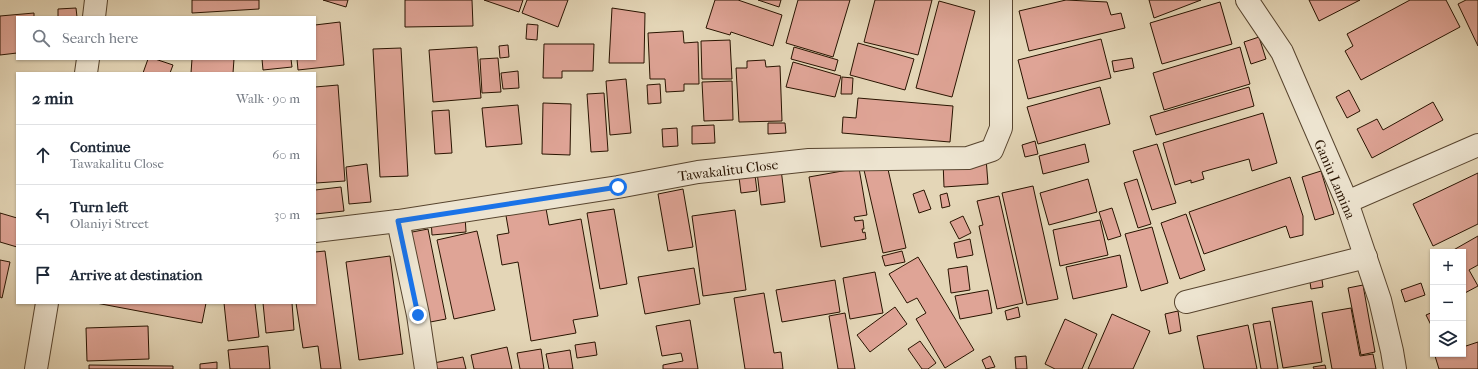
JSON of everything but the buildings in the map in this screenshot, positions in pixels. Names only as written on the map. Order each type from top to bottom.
[{"type":"street","points":[[94,16],[96,0]]},
{"type":"street","name":"Tawakalitu Close","points":[[316,231],[398,221],[618,187],[698,172],[809,160],[968,158],[992,150],[1001,128],[1001,0]]},
{"type":"street","name":"Ganiu Lamina","points":[[1247,0],[1282,52],[1347,202],[1380,300],[1392,352],[1394,369]]},
{"type":"street","points":[[86,72],[88,60]]},
{"type":"street","points":[[1347,202],[1478,145]]},
{"type":"street","points":[[398,221],[418,315],[426,369]]},
{"type":"street","points":[[1186,302],[1366,257]]},
{"type":"street","points":[[36,369],[47,304]]},
{"type":"route","points":[[418,315],[398,221],[618,187]]}]
